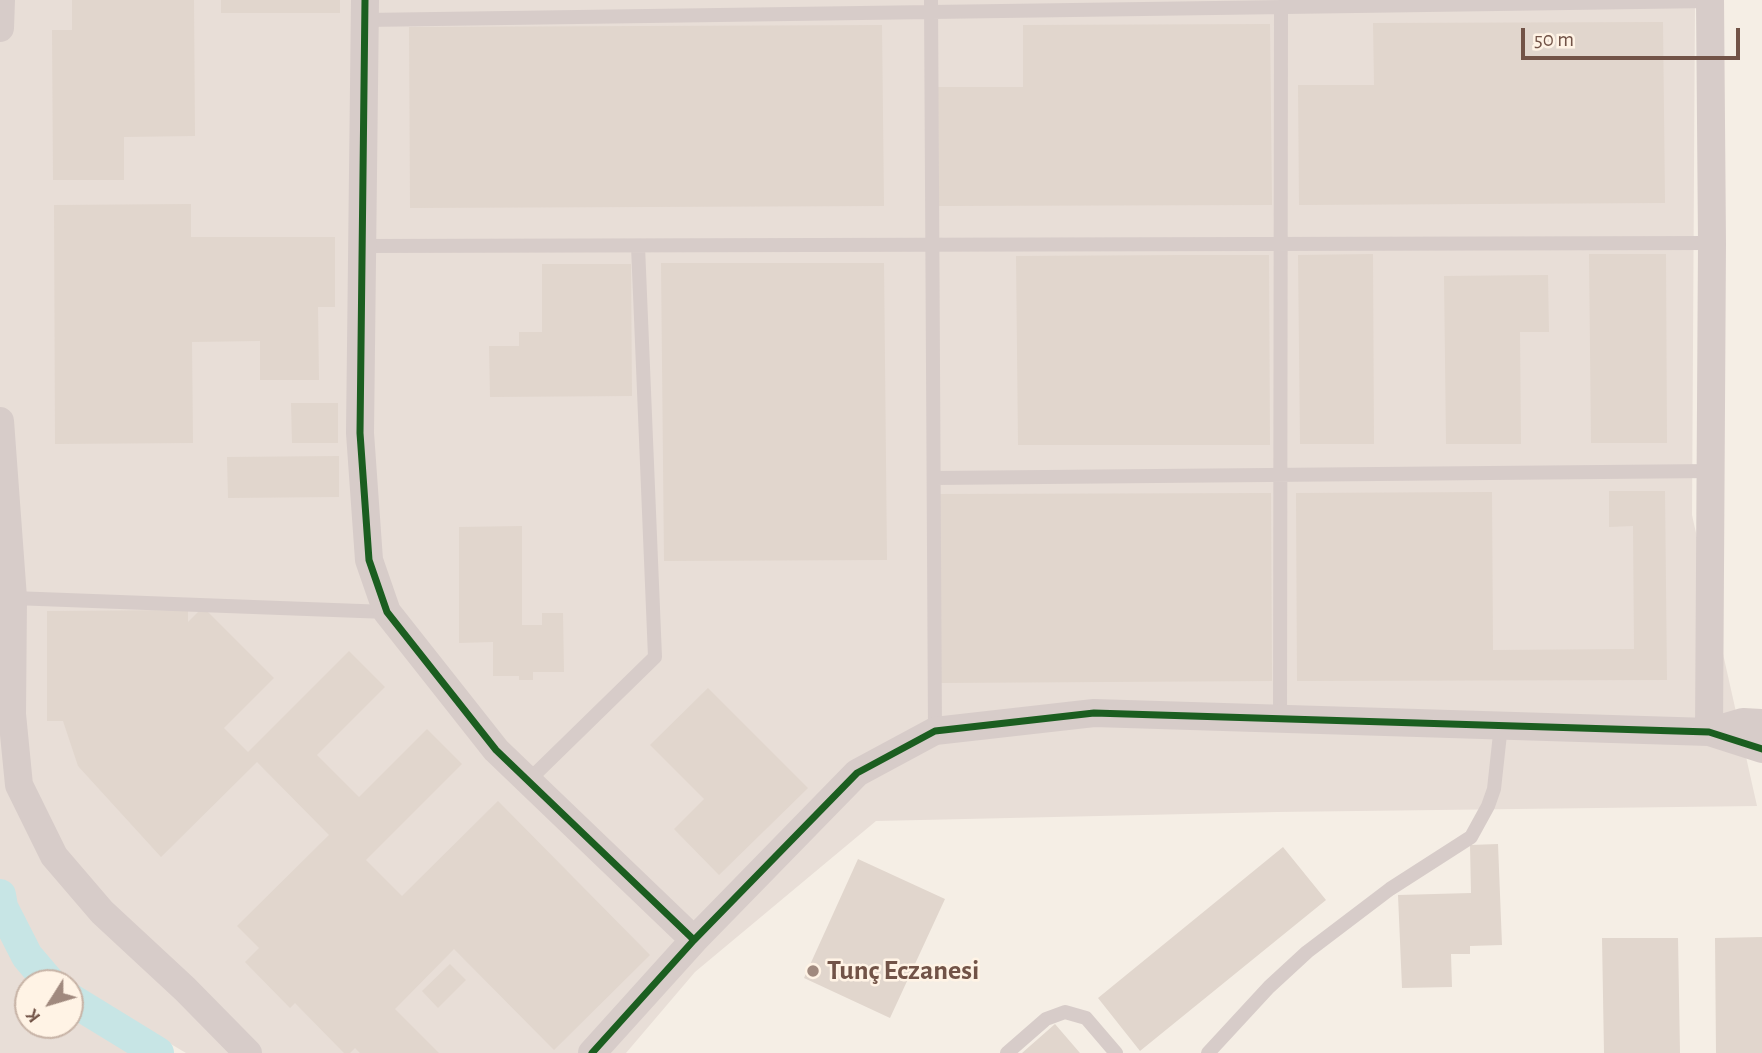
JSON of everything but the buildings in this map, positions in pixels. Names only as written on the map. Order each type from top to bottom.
[{"type":"street","points":[[0,27],[1,0]]},
{"type":"street","points":[[1709,732],[1712,471],[1710,0]]},
{"type":"street","points":[[365,10],[360,433],[369,560],[387,612],[496,750],[694,940]]},
{"type":"street","points":[[0,421],[13,598],[12,714],[19,785],[54,856],[102,912],[185,989],[248,1053]]},
{"type":"street","points":[[592,1053],[694,940],[857,773],[935,731],[1094,713],[1709,732],[1762,749]]},
{"type":"street","points":[[1709,732],[1742,722],[1762,723]]},
{"type":"lane","points":[[365,10],[931,6],[1281,7],[1710,0]]},
{"type":"lane","points":[[931,6],[935,731]]},
{"type":"lane","points":[[1280,719],[1281,7]]},
{"type":"lane","points":[[362,246],[1712,243]]},
{"type":"lane","points":[[528,781],[655,657],[638,246]]},
{"type":"lane","points":[[934,478],[1712,471]]},
{"type":"lane","points":[[13,598],[387,612]]},
{"type":"lane","points":[[1208,1053],[1269,987],[1307,952],[1390,889],[1471,837],[1494,789],[1501,725]]},
{"type":"lane","points":[[1007,1053],[1046,1019],[1065,1012],[1086,1018],[1116,1053]]},
{"type":"shaded area","points":[[0,0],[1695,0],[1692,515],[1757,806],[1277,812],[876,821],[695,972],[626,1053],[186,1053],[84,993],[84,969],[14,969],[14,1039],[84,1039],[84,1007],[99,1021],[166,1053],[0,1053]]},
{"type":"waterway","points":[[0,895],[2,907],[27,956],[38,969]]},
{"type":"waterway","points":[[84,1008],[158,1053]]},
{"type":"cycle path","points":[[365,0],[360,433],[369,560],[387,612],[496,750],[694,940]]},
{"type":"cycle path","points":[[592,1053],[694,940],[857,773],[935,731],[1094,713],[1709,732],[1762,749]]},
{"type":"place","name":"Tunç Eczanesi","points":[[813,971]]}]
